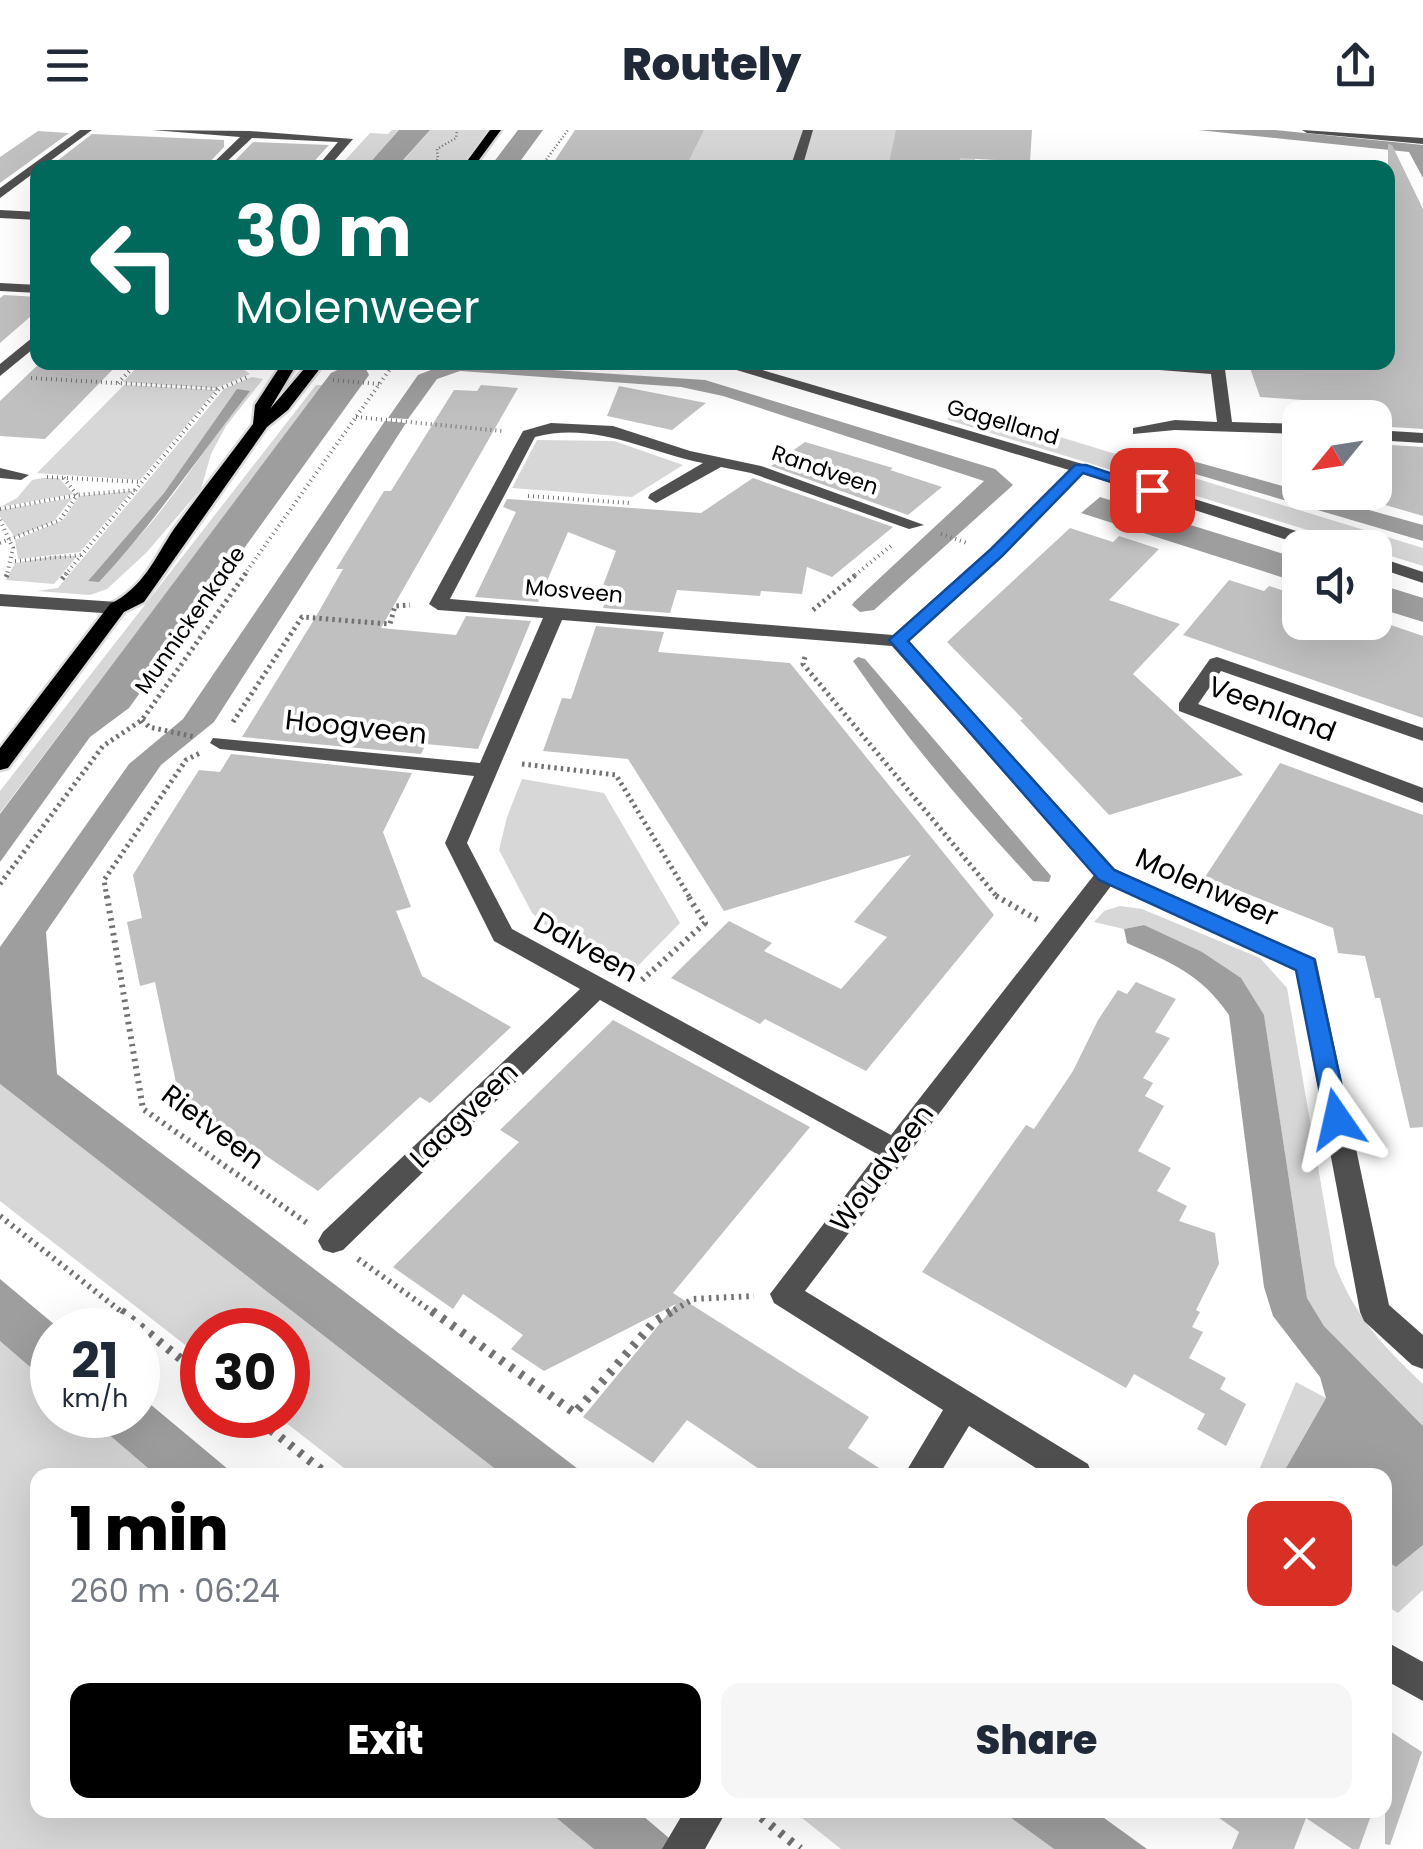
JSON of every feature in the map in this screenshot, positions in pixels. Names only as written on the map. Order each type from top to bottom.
[{"type":"main road","points":[[473,160],[496,130]]},
{"type":"main road","points":[[261,424],[263,405],[286,370]]},
{"type":"main road","points":[[0,763],[117,608],[136,598],[164,564],[180,534],[261,424],[318,371]]},
{"type":"street","points":[[46,160],[87,130]]},
{"type":"street","points":[[157,130],[287,133],[347,139],[328,160]]},
{"type":"street","points":[[799,160],[808,130]]},
{"type":"street","points":[[1308,130],[1423,141]]},
{"type":"street","points":[[222,160],[250,134]]},
{"type":"street","points":[[0,194],[30,172]]},
{"type":"street","points":[[0,214],[30,216]]},
{"type":"street","points":[[0,287],[30,289]]},
{"type":"street","points":[[0,372],[30,344]]},
{"type":"street","name":"Gagelland","points":[[744,370],[1080,468],[1282,532]]},
{"type":"street","points":[[1219,370],[1226,425]]},
{"type":"street","points":[[1139,431],[1175,425],[1282,429]]},
{"type":"street","name":"Randveen","points":[[529,434],[551,428],[613,431],[755,469],[915,525]]},
{"type":"street","points":[[438,604],[529,434]]},
{"type":"street","points":[[1392,436],[1423,438]]},
{"type":"street","points":[[656,498],[718,462]]},
{"type":"street","points":[[898,640],[996,552],[1080,468]]},
{"type":"street","points":[[0,473],[20,475]]},
{"type":"street","points":[[1392,567],[1423,578]]},
{"type":"street","points":[[0,600],[117,608]]},
{"type":"street","name":"Mosveen","points":[[438,604],[898,640]]},
{"type":"street","name":"Dalveen","points":[[554,615],[456,843],[504,935],[896,1151]]},
{"type":"street","name":"Molenweer","points":[[898,640],[1106,875],[1306,965],[1375,1312],[1423,1355]]},
{"type":"street","name":"Veenland","points":[[1423,736],[1217,663],[1186,707],[1423,796]]},
{"type":"street","name":"Hoogveen","points":[[213,741],[488,766]]},
{"type":"street","name":"Woudveen","points":[[785,1294],[1106,875]]},
{"type":"street","name":"Laagveen","points":[[333,1241],[608,994]]},
{"type":"street","points":[[785,1294],[1064,1468]]},
{"type":"street","points":[[924,1468],[962,1407]]},
{"type":"street","points":[[682,1849],[703,1818]]},
{"type":"path","points":[[438,160],[437,149],[456,138],[457,130]]},
{"type":"path","points":[[546,160],[568,130]]},
{"type":"path","points":[[117,383],[130,370]]},
{"type":"path","name":"Munnickenkade","points":[[0,884],[103,746],[142,720],[388,370]]},
{"type":"path","points":[[318,371],[376,384]]},
{"type":"path","points":[[30,378],[219,389],[256,374]]},
{"type":"path","points":[[55,587],[219,389]]},
{"type":"path","points":[[354,417],[529,434]]},
{"type":"path","points":[[42,476],[142,482]]},
{"type":"path","points":[[62,477],[77,495]]},
{"type":"path","points":[[0,509],[77,495],[137,490]]},
{"type":"path","points":[[0,544],[60,520],[77,495]]},
{"type":"path","points":[[0,520],[13,539],[13,562],[0,583],[19,584]]},
{"type":"path","points":[[915,525],[814,609],[803,664],[1001,902],[1062,932]]},
{"type":"path","points":[[13,562],[53,554],[82,555]]},
{"type":"path","name":"Rietveen","points":[[438,604],[396,606],[390,624],[302,617],[213,741],[186,760],[104,880],[142,1109],[574,1413],[654,1322],[694,1299],[785,1294]]},
{"type":"path","points":[[142,720],[149,728],[213,741]]},
{"type":"path","points":[[488,766],[616,774],[704,923],[608,994]]},
{"type":"path","points":[[0,1216],[180,1359]]},
{"type":"path","points":[[281,1438],[319,1468]]},
{"type":"path","points":[[762,1818],[800,1849]]},
{"type":"shaded area","points":[[399,130],[372,160],[345,160],[370,133]]},
{"type":"shaded area","points":[[399,130],[430,130],[403,160],[372,160]]},
{"type":"shaded area","points":[[430,130],[490,130],[466,160],[404,160]]},
{"type":"shaded area","points":[[518,130],[543,130],[521,160],[495,160]]},
{"type":"shaded area","points":[[646,130],[979,130],[975,160],[629,160]]},
{"type":"shaded area","points":[[1198,130],[1275,130],[1423,145],[1423,178],[1409,152]]},
{"type":"shaded area","points":[[134,370],[245,370],[250,374],[216,388],[123,382]]},
{"type":"shaded area","points":[[366,370],[369,375],[129,708],[90,737],[0,862],[0,814],[331,373]]},
{"type":"shaded area","points":[[431,370],[554,370],[705,380],[995,469],[1013,485],[874,610],[860,612],[852,605],[854,602],[984,481],[723,396],[681,387],[460,371],[437,379],[408,419],[388,418],[418,375]]},
{"type":"shaded area","points":[[252,377],[263,379],[226,426],[211,454],[201,489],[146,553],[107,589],[90,595],[37,591],[58,588],[224,389]],"holes":[[[237,390],[242,401],[153,520],[134,542],[89,580],[164,493]]]},
{"type":"shaded area","points":[[124,385],[216,390],[140,480],[37,473]]},
{"type":"shaded area","points":[[316,385],[323,385],[0,813],[0,791]]},
{"type":"shaded area","points":[[237,389],[250,391],[120,559],[99,582],[88,581],[164,493]]},
{"type":"shaded area","points":[[949,403],[1282,505],[1282,510],[1299,510],[1364,530],[1307,530],[948,420]]},
{"type":"shaded area","points":[[385,421],[406,423],[214,722],[161,765],[46,932],[57,1074],[577,1468],[494,1468],[310,1325],[310,1308],[288,1308],[0,1084],[0,947],[129,764],[183,719]]},
{"type":"shaded area","points":[[537,440],[614,441],[683,465],[632,497],[512,488]]},
{"type":"shaded area","points":[[1153,450],[1282,486],[1282,500],[1144,459]]},
{"type":"shaded area","points":[[59,478],[73,494],[0,507],[17,498],[32,480]]},
{"type":"shaded area","points":[[132,491],[80,552],[18,559],[15,540],[63,520],[79,496]]},
{"type":"shaded area","points":[[1100,497],[1282,553],[1282,577],[1081,513]]},
{"type":"shaded area","points":[[72,498],[54,521],[15,537],[0,517],[0,510]]},
{"type":"shaded area","points":[[1318,510],[1369,510],[1423,525],[1423,541]]},
{"type":"shaded area","points":[[1392,539],[1423,548],[1423,566],[1392,556]]},
{"type":"shaded area","points":[[77,556],[54,584],[6,580],[15,563]]},
{"type":"shaded area","points":[[1392,588],[1423,598],[1423,622],[1392,612]]},
{"type":"shaded area","points":[[858,657],[865,659],[1051,876],[1049,882],[1033,881],[962,801],[853,661]]},
{"type":"shaded area","points":[[522,779],[604,793],[680,923],[629,975],[557,935],[532,913],[499,850]]},
{"type":"shaded area","points":[[1120,906],[1142,909],[1260,958],[1287,988],[1335,1265],[1371,1330],[1423,1384],[1423,1426],[1324,1326],[1307,1298],[1264,1016],[1144,925],[1124,929],[1094,922],[1104,911]]},
{"type":"shaded area","points":[[1144,925],[1202,952],[1241,978],[1264,1015],[1307,1298],[1324,1326],[1423,1426],[1423,1545],[1396,1567],[1392,1564],[1392,1468],[1286,1468],[1326,1398],[1320,1377],[1273,1316],[1264,1287],[1229,1015],[1196,979],[1127,943],[1124,929]]},
{"type":"shaded area","points":[[0,1084],[288,1308],[180,1308],[180,1341],[160,1325],[160,1308],[138,1308],[0,1201]]},
{"type":"shaded area","points":[[0,1279],[35,1308],[30,1308],[30,1367],[0,1341]]},
{"type":"shaded area","points":[[310,1325],[494,1468],[344,1468],[306,1438],[310,1438]]},
{"type":"shaded area","points":[[0,1341],[30,1367],[30,1438],[113,1438],[148,1468],[30,1468],[30,1818],[559,1818],[605,1849],[0,1849]]},
{"type":"shaded area","points":[[1296,1382],[1326,1398],[1286,1468],[1260,1468]]},
{"type":"shaded area","points":[[160,1412],[180,1429],[180,1438],[191,1438],[227,1468],[148,1468],[113,1438],[160,1438]]},
{"type":"shaded area","points":[[1423,1545],[1423,1590],[1398,1613],[1392,1609],[1392,1564],[1396,1567]]},
{"type":"shaded area","points":[[557,1818],[645,1818],[682,1849],[594,1849]]},
{"type":"shaded area","points":[[802,1818],[1011,1818],[1054,1849],[841,1849]]},
{"type":"shaded area","points":[[1011,1818],[1104,1818],[1147,1849],[1054,1849]]},
{"type":"building","points":[[575,130],[704,130],[689,160],[555,160]]},
{"type":"building","points":[[896,130],[1032,130],[1030,160],[890,160]]},
{"type":"building","points":[[38,131],[69,133],[0,183],[0,157]]},
{"type":"building","points":[[92,134],[224,140],[224,147],[212,160],[58,160]]},
{"type":"building","points":[[253,142],[329,145],[315,160],[236,160]]},
{"type":"building","points":[[1388,144],[1392,145],[1423,209],[1423,429],[1392,427],[1392,400],[1260,397],[1251,370],[1395,370],[1395,160],[1388,160]]},
{"type":"building","points":[[30,297],[30,317],[0,343],[0,298]]},
{"type":"building","points":[[33,370],[112,370],[45,439],[0,436],[0,401]]},
{"type":"building","points":[[481,385],[518,388],[381,628],[456,635],[466,616],[531,621],[478,749],[426,744],[421,754],[242,737],[318,613],[343,569],[336,569],[384,491],[391,491],[454,390],[477,391]]},
{"type":"building","points":[[619,386],[706,403],[672,430],[607,416]]},
{"type":"building","points":[[805,442],[942,487],[908,515],[771,466]]},
{"type":"building","points":[[1392,445],[1423,447],[1423,516],[1392,507]]},
{"type":"building","points":[[753,478],[893,527],[832,577],[807,567],[802,594],[761,591],[760,596],[677,590],[670,613],[603,608],[607,597],[599,596],[616,551],[568,532],[538,602],[475,597],[516,512],[503,507],[507,499],[701,513]]},
{"type":"building","points":[[1070,528],[1113,542],[1119,536],[1159,549],[1109,600],[1180,624],[1133,674],[1243,775],[1109,815],[947,642]]},
{"type":"building","points":[[1229,580],[1264,591],[1269,586],[1282,590],[1282,640],[1392,640],[1392,625],[1423,636],[1423,718],[1183,635]]},
{"type":"building","points":[[596,626],[664,632],[658,652],[790,663],[994,915],[866,1071],[765,1019],[760,1024],[671,978],[729,921],[772,943],[764,951],[841,989],[887,937],[854,922],[911,855],[724,911],[628,759],[543,751],[562,698],[571,699]]},
{"type":"building","points":[[231,754],[412,773],[383,832],[411,907],[396,911],[422,976],[511,1027],[430,1103],[420,1097],[318,1191],[179,1097],[155,982],[140,986],[127,922],[142,918],[133,875],[199,770],[220,772]]},
{"type":"building","points":[[1280,763],[1423,815],[1423,1127],[1410,1128],[1380,998],[1375,998],[1365,956],[1338,953],[1333,928],[1205,877]]},
{"type":"building","points":[[1136,982],[1176,999],[1155,1032],[1170,1038],[1143,1078],[1153,1083],[1145,1096],[1164,1106],[1138,1151],[1171,1168],[1157,1191],[1187,1206],[1179,1221],[1215,1233],[1219,1264],[1196,1310],[1200,1312],[1192,1327],[1203,1332],[1189,1358],[1226,1378],[1220,1389],[1246,1404],[1226,1446],[1197,1429],[1205,1414],[1134,1374],[1126,1388],[922,1272],[1026,1125],[1034,1129],[1073,1071],[1118,990],[1127,994]]},
{"type":"building","points":[[613,1020],[810,1127],[673,1293],[869,1417],[848,1448],[879,1468],[758,1468],[687,1420],[653,1463],[583,1417],[676,1304],[544,1371],[511,1349],[523,1335],[494,1315],[463,1294],[453,1309],[393,1267],[519,1142],[500,1130]]},
{"type":"building","points":[[1392,1733],[1422,1752],[1390,1845],[1385,1844],[1385,1818],[1392,1818]]},
{"type":"building","points":[[1219,1818],[1306,1818],[1294,1849],[1232,1849],[1239,1832]]},
{"type":"building","points":[[1306,1818],[1370,1818],[1359,1849],[1352,1849]]},
{"type":"route","points":[[1152,490],[1080,468],[996,552],[898,640],[1106,875],[1306,965],[1337,1119]]}]
